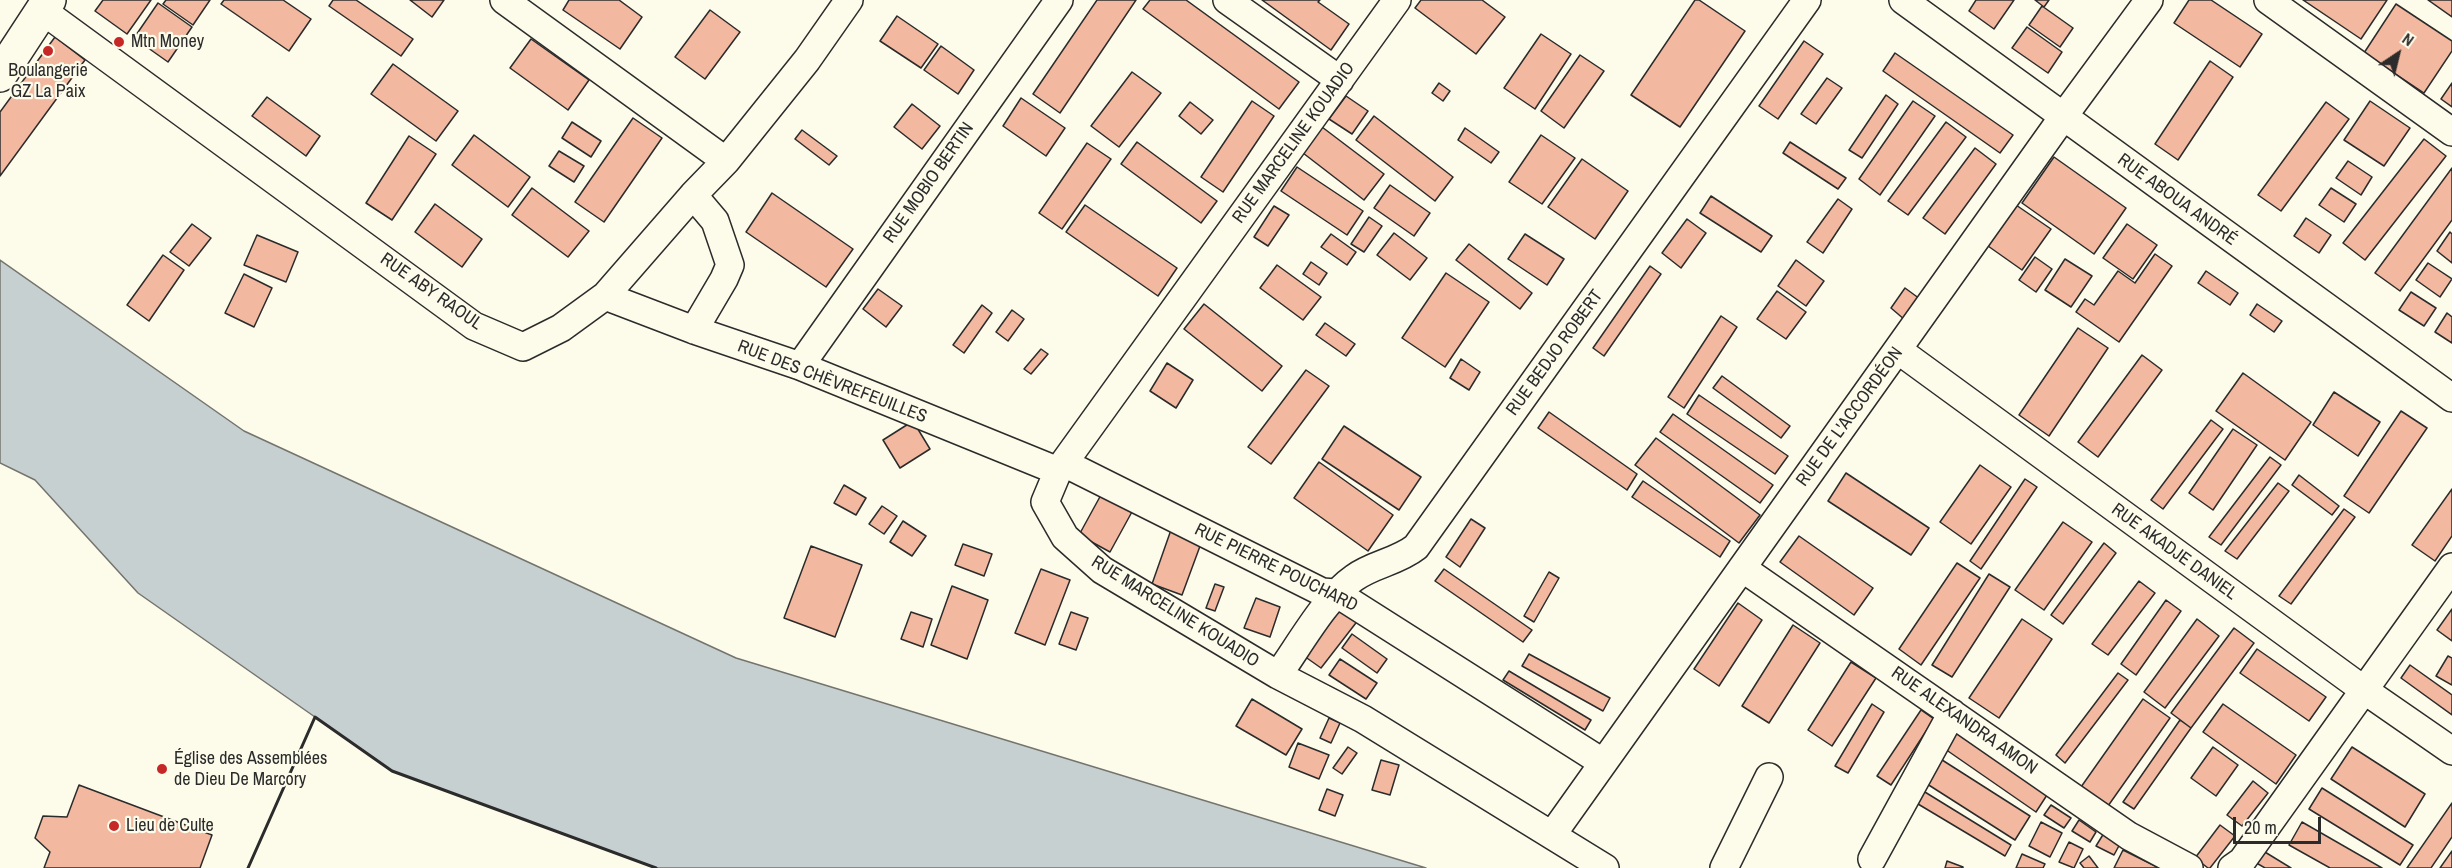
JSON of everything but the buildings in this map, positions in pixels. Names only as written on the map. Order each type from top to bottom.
[{"type":"street","points":[[504,0],[726,161]]},
{"type":"street","name":"RUE ABY RAOUL","points":[[46,5],[474,326],[523,347],[561,328],[604,296],[726,161],[807,60],[849,0]]},
{"type":"street","name":"RUE MOBIO BERTIN","points":[[800,366],[1059,0]]},
{"type":"street","points":[[1227,0],[1340,80]]},
{"type":"street","name":"RUE MARCELINE KOUADIO","points":[[1397,0],[1061,467],[1045,502],[1065,537],[1102,570],[1278,675],[1363,719],[1605,868]]},
{"type":"street","name":"RUE BEDJO ROBERT","points":[[1278,675],[1336,593],[1353,579],[1406,555],[1416,547],[1807,0]]},
{"type":"street","name":"RUE ABOUA ANDRÉ","points":[[1903,0],[2452,398]]},
{"type":"street","name":"RUE DE L'ACCORDÉON","points":[[1552,835],[2063,117],[2149,0]]},
{"type":"street","points":[[2268,0],[2452,132]]},
{"type":"street","points":[[0,75],[46,5]]},
{"type":"street","points":[[693,195],[715,221],[730,265],[694,330]]},
{"type":"street","name":"RUE DES CHÈVREFEUILLES","points":[[604,296],[800,366],[1061,467]]},
{"type":"street","name":"RUE AKADJE DANIEL","points":[[1898,350],[2364,690],[2452,751]]},
{"type":"street","name":"RUE PIERRE POUCHARD","points":[[1061,467],[1322,592],[1336,593],[1602,762]]},
{"type":"street","points":[[2232,868],[2242,861],[2452,567]]},
{"type":"street","name":"RUE ALEXANDRA AMON","points":[[1742,568],[2129,836],[2189,868]]},
{"type":"street","points":[[1872,859],[1952,713]]},
{"type":"street","points":[[1724,868],[1769,777]]},
{"type":"shaded area","points":[[0,260],[244,431],[736,658],[1426,868],[656,868],[392,771],[138,593],[35,480],[0,463]]},
{"type":"wall","points":[[248,868],[315,717],[392,771],[656,868]]},
{"type":"place","name":"Mtn Money","points":[[119,42]]},
{"type":"place","name":"Boulangerie GZ La Paix","points":[[48,51]]},
{"type":"place","name":"Église des Assemblées de Dieu De Marcory","points":[[162,769]]},
{"type":"place","name":"Lieu de Culte","points":[[114,826]]}]
